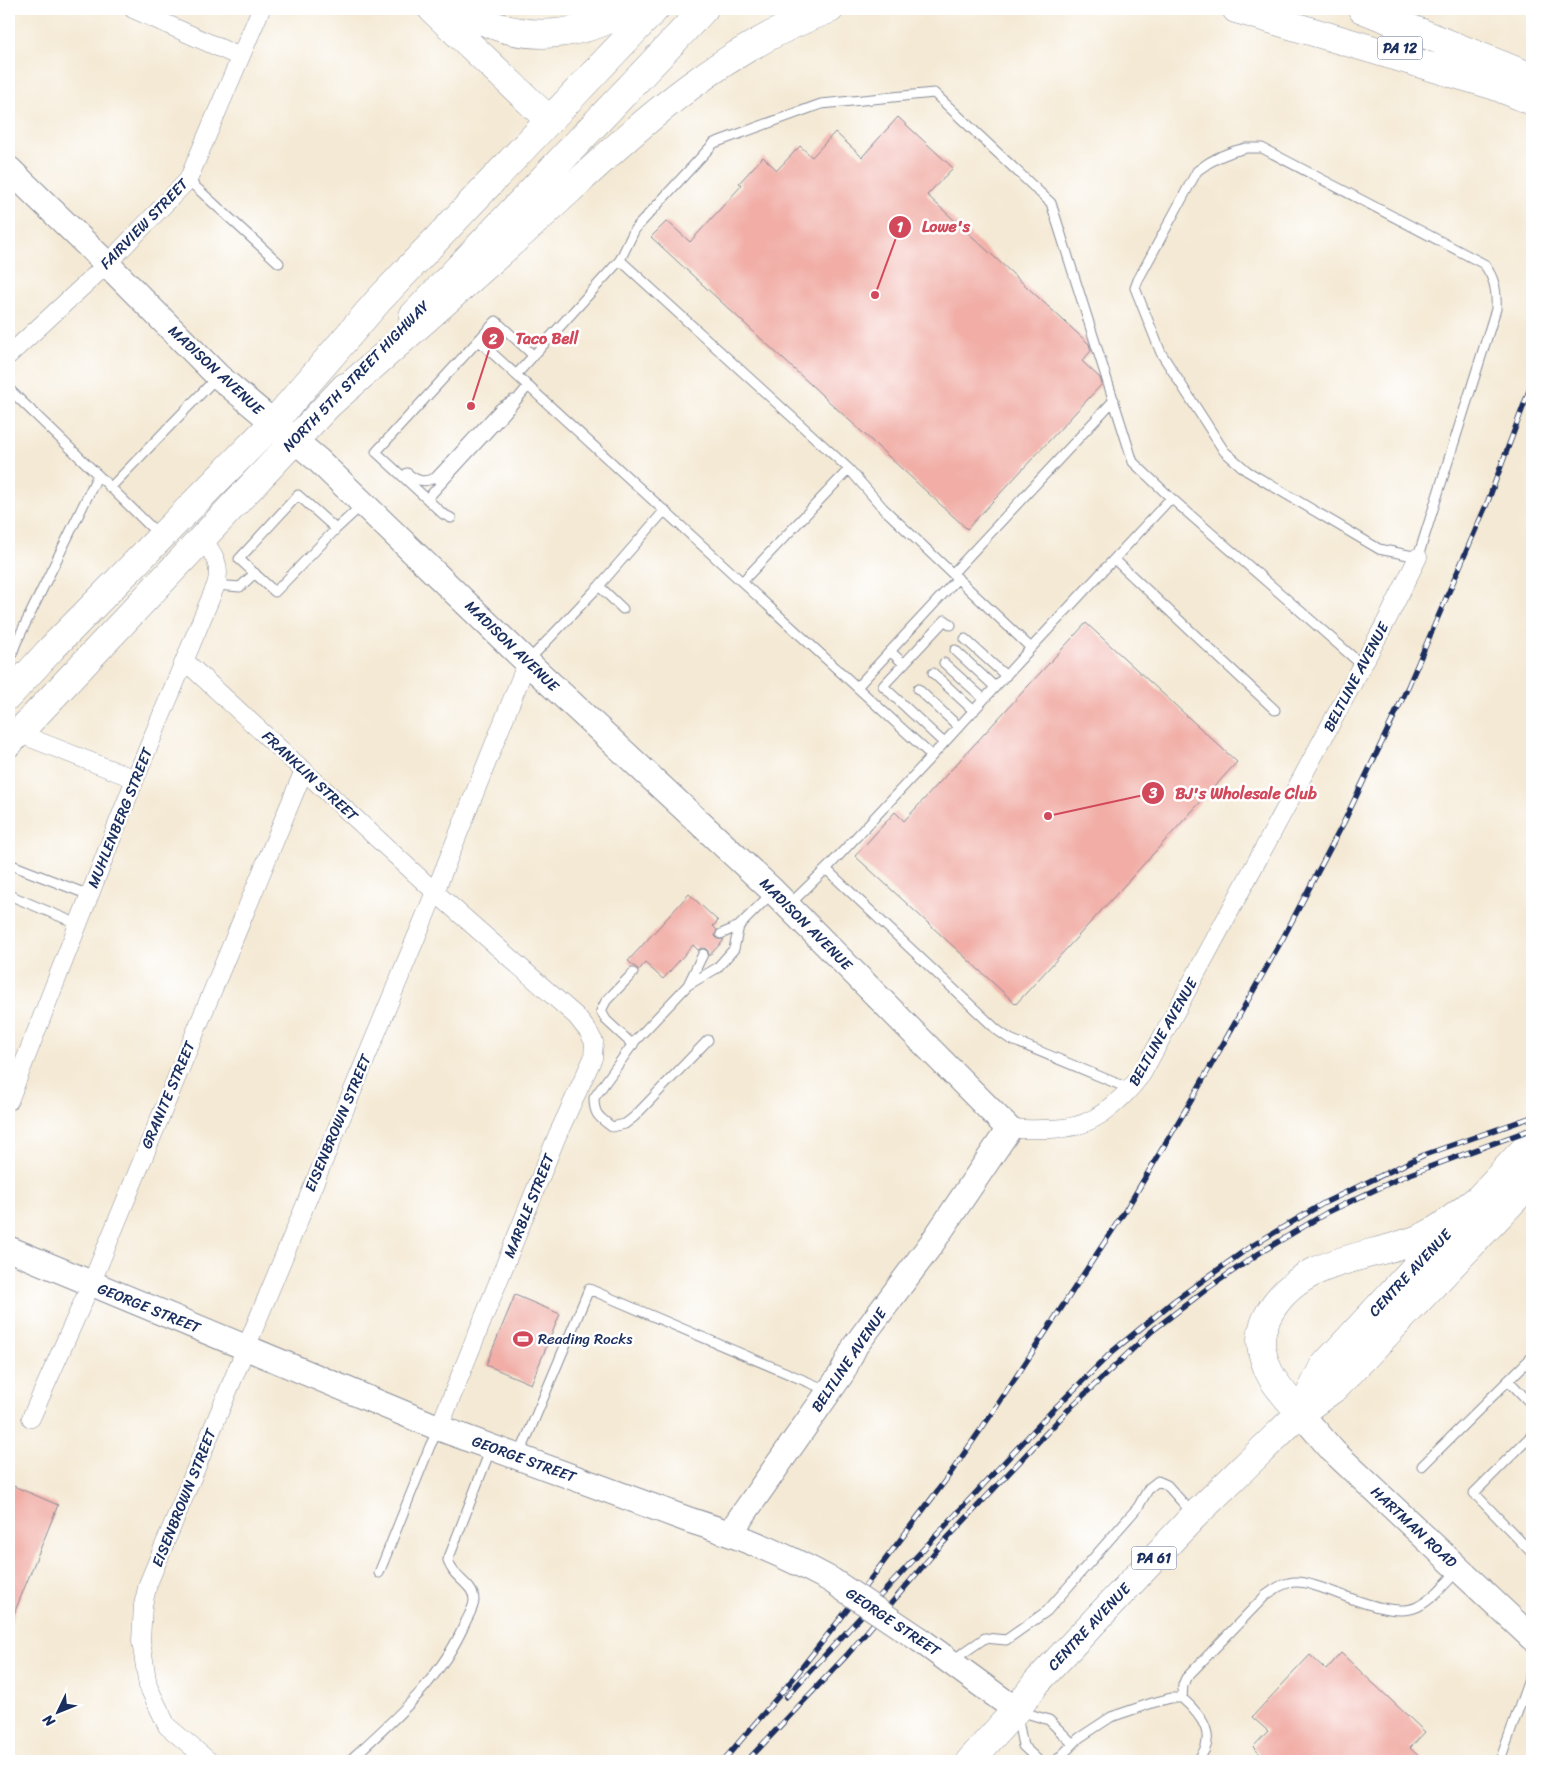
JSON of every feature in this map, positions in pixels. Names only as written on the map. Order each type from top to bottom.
[{"type":"main road","points":[[432,9],[549,120],[585,134]]},
{"type":"main road","points":[[461,9],[499,27],[512,31],[540,34],[581,29],[599,24],[632,9]]},
{"type":"main road","name":"NORTH 5TH STREET HIGHWAY","points":[[9,695],[52,648],[273,423],[378,301],[654,9]]},
{"type":"main road","name":"NORTH 5TH STREET HIGHWAY","points":[[12,736],[704,9]]},
{"type":"main road","points":[[329,404],[444,304],[633,132],[683,90],[713,68],[760,40],[830,9]]},
{"type":"main road","points":[[1236,9],[1499,87]]},
{"type":"main road","name":"PA 12","points":[[1302,9],[1532,100]]},
{"type":"main road","name":"PA 12","points":[[1362,9],[1532,77]]},
{"type":"main road","name":"CENTRE AVENUE","points":[[1300,1413],[1322,1367],[1532,1141]]},
{"type":"main road","name":"CENTRE AVENUE","points":[[970,1761],[1016,1710],[1037,1682],[1194,1516],[1300,1413],[1336,1387],[1532,1181]]},
{"type":"main road","points":[[1300,1413],[1271,1377],[1261,1345],[1260,1334],[1265,1322],[1284,1292],[1295,1282],[1320,1269],[1421,1238],[1481,1197]]},
{"type":"street","points":[[133,9],[240,57]]},
{"type":"street","name":"FAIRVIEW STREET","points":[[9,355],[107,264],[188,180],[261,9]]},
{"type":"street","name":"MADISON AVENUE","points":[[9,169],[218,376],[318,460],[527,662],[781,898],[1010,1129]]},
{"type":"street","name":"MUHLENBERG STREET","points":[[9,1101],[135,779],[216,585],[219,576],[218,565],[201,538]]},
{"type":"street","name":"BELTLINE AVENUE","points":[[730,1532],[842,1373],[855,1346],[932,1243],[1010,1129],[1066,1128],[1103,1113],[1130,1089],[1146,1066],[1362,666],[1418,557]]},
{"type":"street","name":"FRANKLIN STREET","points":[[184,661],[435,892]]},
{"type":"street","name":"EISENBROWN STREET","points":[[209,1761],[167,1726],[148,1686],[141,1641],[143,1605],[148,1584],[435,892],[527,662]]},
{"type":"street","points":[[12,736],[135,779]]},
{"type":"street","name":"GRANITE STREET","points":[[31,1418],[91,1284],[304,770]]},
{"type":"street","name":"MARBLE STREET","points":[[435,892],[576,1016],[588,1030],[594,1042],[593,1058],[557,1136],[440,1428]]},
{"type":"street","name":"GEORGE STREET","points":[[9,1249],[440,1428],[689,1520],[730,1532],[784,1556],[830,1580],[919,1638],[1016,1710]]},
{"type":"street","name":"HARTMAN ROAD","points":[[1300,1413],[1333,1452],[1532,1638]]},
{"type":"lane","points":[[516,375],[620,260],[635,229],[714,143],[821,104],[934,93],[1051,203],[1133,462],[1170,498],[1362,666]]},
{"type":"lane","points":[[1246,148],[1262,148],[1484,264],[1491,273],[1496,284],[1496,309],[1418,557],[1379,549],[1247,470],[1224,450],[1161,353],[1135,288],[1197,171],[1212,159],[1246,148]]},
{"type":"lane","points":[[188,180],[279,263]]},
{"type":"lane","points":[[620,260],[849,469],[883,508],[1031,648]]},
{"type":"lane","points":[[452,518],[443,514],[376,452],[496,321],[534,356]]},
{"type":"lane","points":[[479,341],[932,756]]},
{"type":"lane","points":[[110,488],[218,376]]},
{"type":"lane","points":[[427,499],[528,386]]},
{"type":"lane","points":[[9,388],[161,537]]},
{"type":"lane","points":[[388,463],[398,464],[415,480],[425,482],[435,478],[500,408],[518,396]]},
{"type":"lane","points":[[857,687],[1114,400]]},
{"type":"lane","points":[[742,582],[849,469]]},
{"type":"lane","points":[[9,662],[16,643],[98,475]]},
{"type":"lane","points":[[336,529],[298,495],[239,559],[275,592],[363,504]]},
{"type":"lane","points":[[721,934],[739,926],[826,869],[1170,498]]},
{"type":"lane","points":[[527,662],[599,586],[665,510]]},
{"type":"lane","points":[[1114,558],[1275,710]]},
{"type":"lane","points":[[216,585],[240,587],[255,573]]},
{"type":"lane","points":[[599,586],[623,609]]},
{"type":"lane","points":[[944,743],[884,686],[916,657],[937,634],[945,620],[951,625]]},
{"type":"lane","points":[[965,639],[1006,676]]},
{"type":"lane","points":[[955,650],[995,687]]},
{"type":"lane","points":[[890,651],[902,670]]},
{"type":"lane","points":[[944,663],[984,699]]},
{"type":"lane","points":[[933,673],[974,711]]},
{"type":"lane","points":[[918,689],[959,727]]},
{"type":"lane","points":[[9,864],[89,895]]},
{"type":"lane","points":[[826,869],[997,1030],[1010,1039],[1130,1089]]},
{"type":"lane","points":[[9,894],[78,924]]},
{"type":"lane","points":[[708,1040],[625,1124],[612,1127],[596,1114],[594,1098],[633,1045],[688,985],[717,968],[734,949],[739,926]]},
{"type":"lane","points":[[688,985],[702,954]]},
{"type":"lane","points":[[632,973],[606,1001],[601,1010],[606,1020],[633,1045]]},
{"type":"lane","points":[[518,1457],[589,1289],[829,1391]]},
{"type":"lane","points":[[1422,1466],[1532,1357]]},
{"type":"lane","points":[[1508,1381],[1532,1405]]},
{"type":"lane","name":"MARBLE STREET","points":[[378,1573],[430,1446],[440,1428]]},
{"type":"lane","points":[[1532,1435],[1474,1493],[1532,1553]]},
{"type":"lane","points":[[349,1761],[415,1700],[436,1675],[462,1630],[474,1602],[473,1594],[469,1587],[450,1568],[448,1560],[492,1447]]},
{"type":"lane","points":[[951,1662],[985,1638],[1006,1640],[1048,1612],[1138,1507],[1149,1488],[1158,1482],[1167,1485],[1194,1516]]},
{"type":"lane","points":[[1182,1698],[1183,1685],[1186,1678],[1265,1596],[1278,1587],[1287,1583],[1305,1583],[1385,1609],[1399,1610],[1416,1608],[1429,1600],[1459,1569]]},
{"type":"lane","points":[[1500,1761],[1532,1672]]},
{"type":"lane","points":[[1056,1761],[1079,1738],[1111,1717],[1158,1701],[1182,1698],[1202,1718],[1207,1732],[1207,1744],[1197,1761]]},
{"type":"lane","points":[[1039,1761],[1023,1746],[1016,1710],[1049,1720],[1073,1744]]},
{"type":"building","points":[[898,117],[953,168],[927,195],[1089,344],[1091,351],[1082,361],[1100,378],[1102,384],[967,529],[651,237],[667,221],[690,242],[742,185],[739,183],[763,157],[777,170],[800,146],[812,157],[835,132],[862,157]]},
{"type":"building","points":[[1086,623],[1237,762],[1016,1004],[855,856],[895,812],[904,821]]},
{"type":"building","points":[[689,894],[718,921],[713,926],[717,930],[715,936],[718,939],[724,940],[709,956],[706,949],[698,950],[693,945],[663,979],[645,963],[639,970],[628,961]]},
{"type":"building","name":"Reading Rocks","points":[[515,1295],[560,1314],[531,1384],[486,1365]]},
{"type":"building","points":[[9,1484],[58,1505],[9,1626]]},
{"type":"building","points":[[1341,1653],[1425,1732],[1410,1748],[1424,1761],[1267,1761],[1253,1747],[1268,1731],[1252,1717],[1310,1655],[1326,1670]]},
{"type":"railway","points":[[723,1761],[788,1685],[945,1481],[995,1409],[1127,1208],[1192,1099],[1283,938],[1344,822],[1407,689],[1488,501],[1532,383]]},
{"type":"railway","points":[[786,1697],[1051,1412],[1113,1351],[1174,1301],[1250,1247],[1324,1203],[1424,1155],[1532,1117]]},
{"type":"railway","points":[[747,1761],[847,1655],[941,1545],[1071,1407],[1152,1331],[1208,1288],[1258,1254],[1328,1212],[1402,1177],[1532,1129]]},
{"type":"place","name":"Lowe's","points":[[875,295]]},
{"type":"place","name":"Taco Bell","points":[[471,406]]},
{"type":"place","name":"BJ's Wholesale Club","points":[[1048,816]]},
{"type":"place","name":"Reading Rocks","points":[[523,1339]]}]
